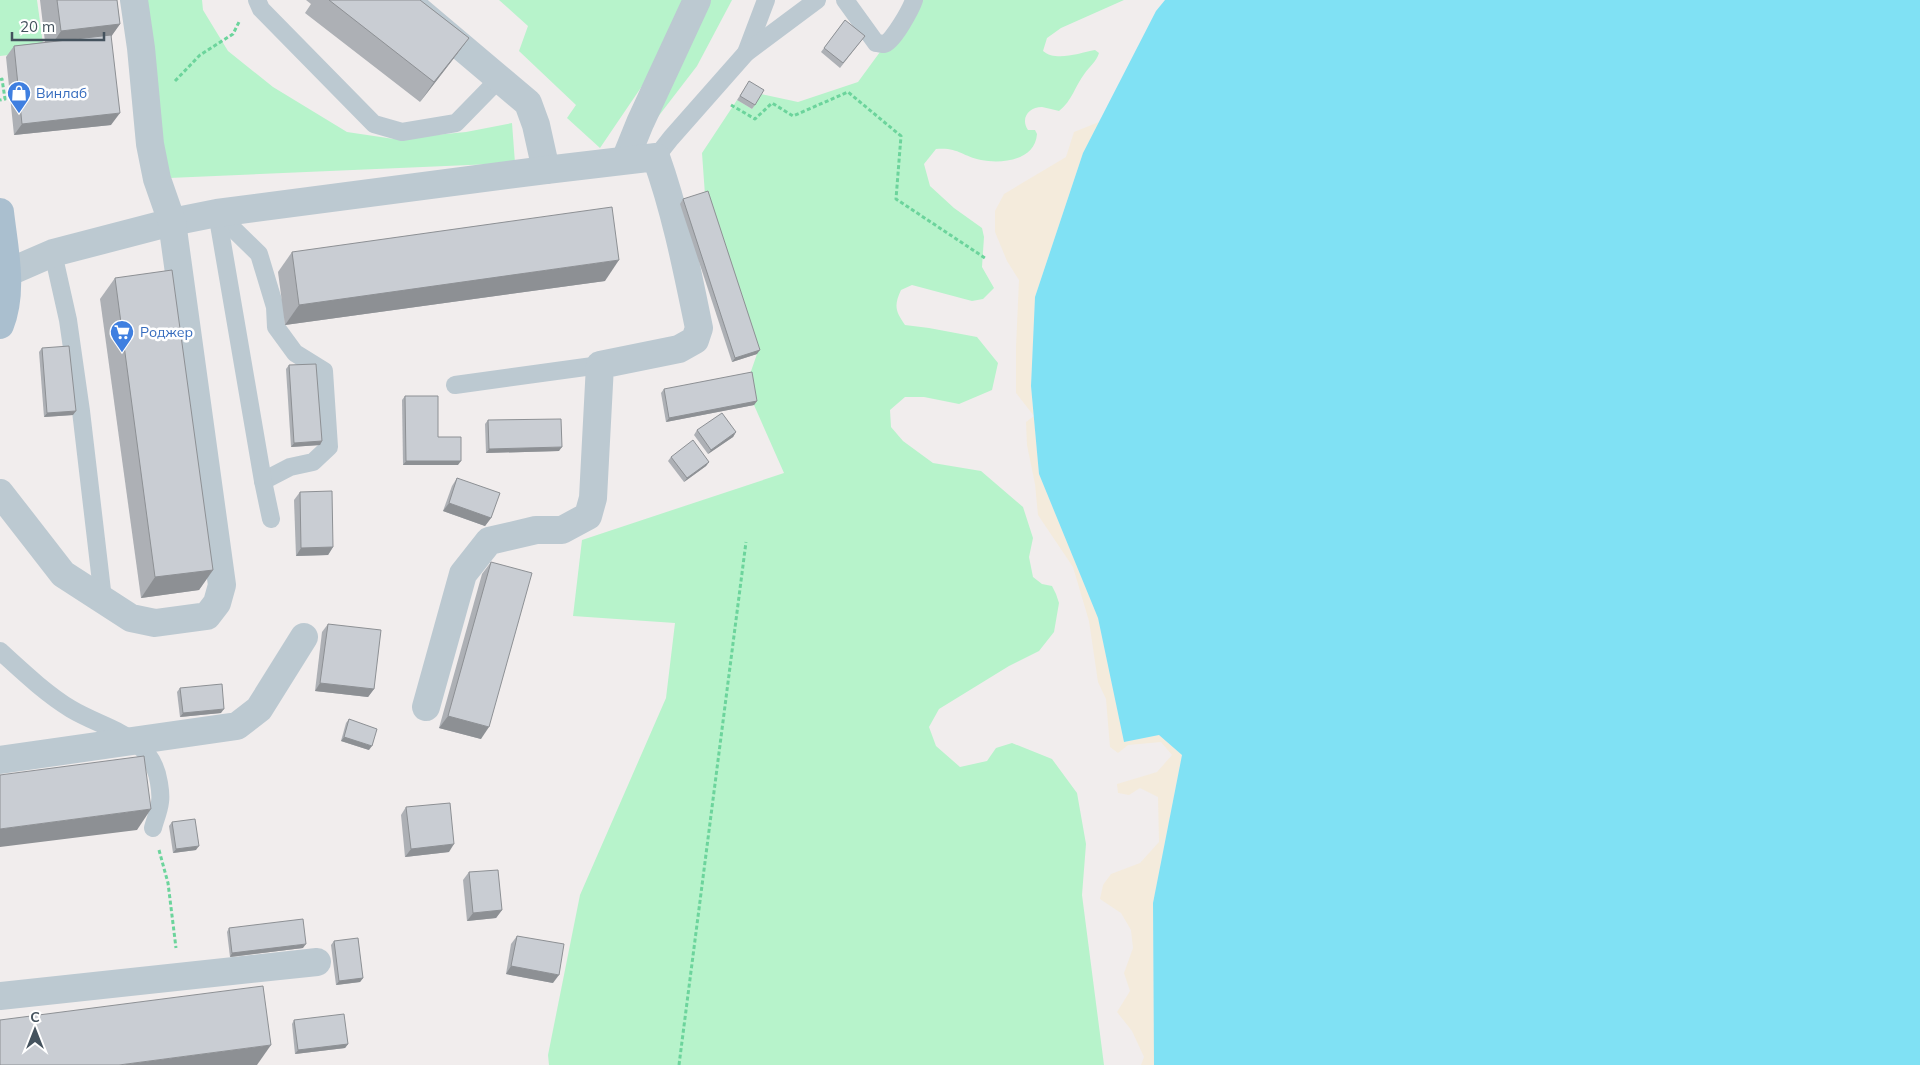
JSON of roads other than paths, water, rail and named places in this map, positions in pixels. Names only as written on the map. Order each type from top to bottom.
[{"type":"main road","points":[[0,212],[7,273],[6,297],[0,325]]},
{"type":"street","points":[[0,493],[63,574],[130,618],[155,623],[207,616],[217,603],[222,585],[172,222],[157,180],[150,144],[142,48],[134,0]]},
{"type":"street","points":[[406,0],[528,104],[536,125],[546,170]]},
{"type":"street","points":[[625,160],[640,123],[698,0]]},
{"type":"street","points":[[7,273],[54,253],[172,222],[218,213],[656,157],[670,195],[678,225],[699,328],[695,340],[679,349],[600,365],[594,498],[588,516],[562,530],[536,530],[489,541],[464,574],[426,707]]},
{"type":"street","points":[[0,760],[237,726],[259,709],[304,637]]},
{"type":"street","points":[[0,996],[317,962]]},
{"type":"lane","points":[[257,0],[261,8],[374,124],[402,132],[456,123],[499,79]]},
{"type":"lane","points":[[746,53],[766,0]]},
{"type":"lane","points":[[656,157],[746,53],[817,0]]},
{"type":"lane","points":[[845,0],[876,43],[883,44],[890,41],[914,0]]},
{"type":"lane","points":[[218,213],[271,519]]},
{"type":"lane","points":[[218,213],[259,254],[275,307],[276,327],[294,353],[324,371],[329,447],[314,462],[290,467],[263,481]]},
{"type":"lane","points":[[54,253],[68,320],[80,402],[103,599]]},
{"type":"lane","points":[[455,385],[600,365]]},
{"type":"lane","points":[[0,651],[71,709],[134,740],[148,754],[156,768],[160,802],[153,828]]},
{"type":"water","points":[[1165,0],[1920,0],[1920,1065],[1154,1065],[1153,903],[1182,755],[1159,735],[1124,742],[1098,618],[1039,474],[1031,386],[1035,297],[1083,153],[1156,11]]},
{"type":"place","name":"Винлаб","points":[[19,114]]},
{"type":"place","name":"Роджер","points":[[122,353]]}]
